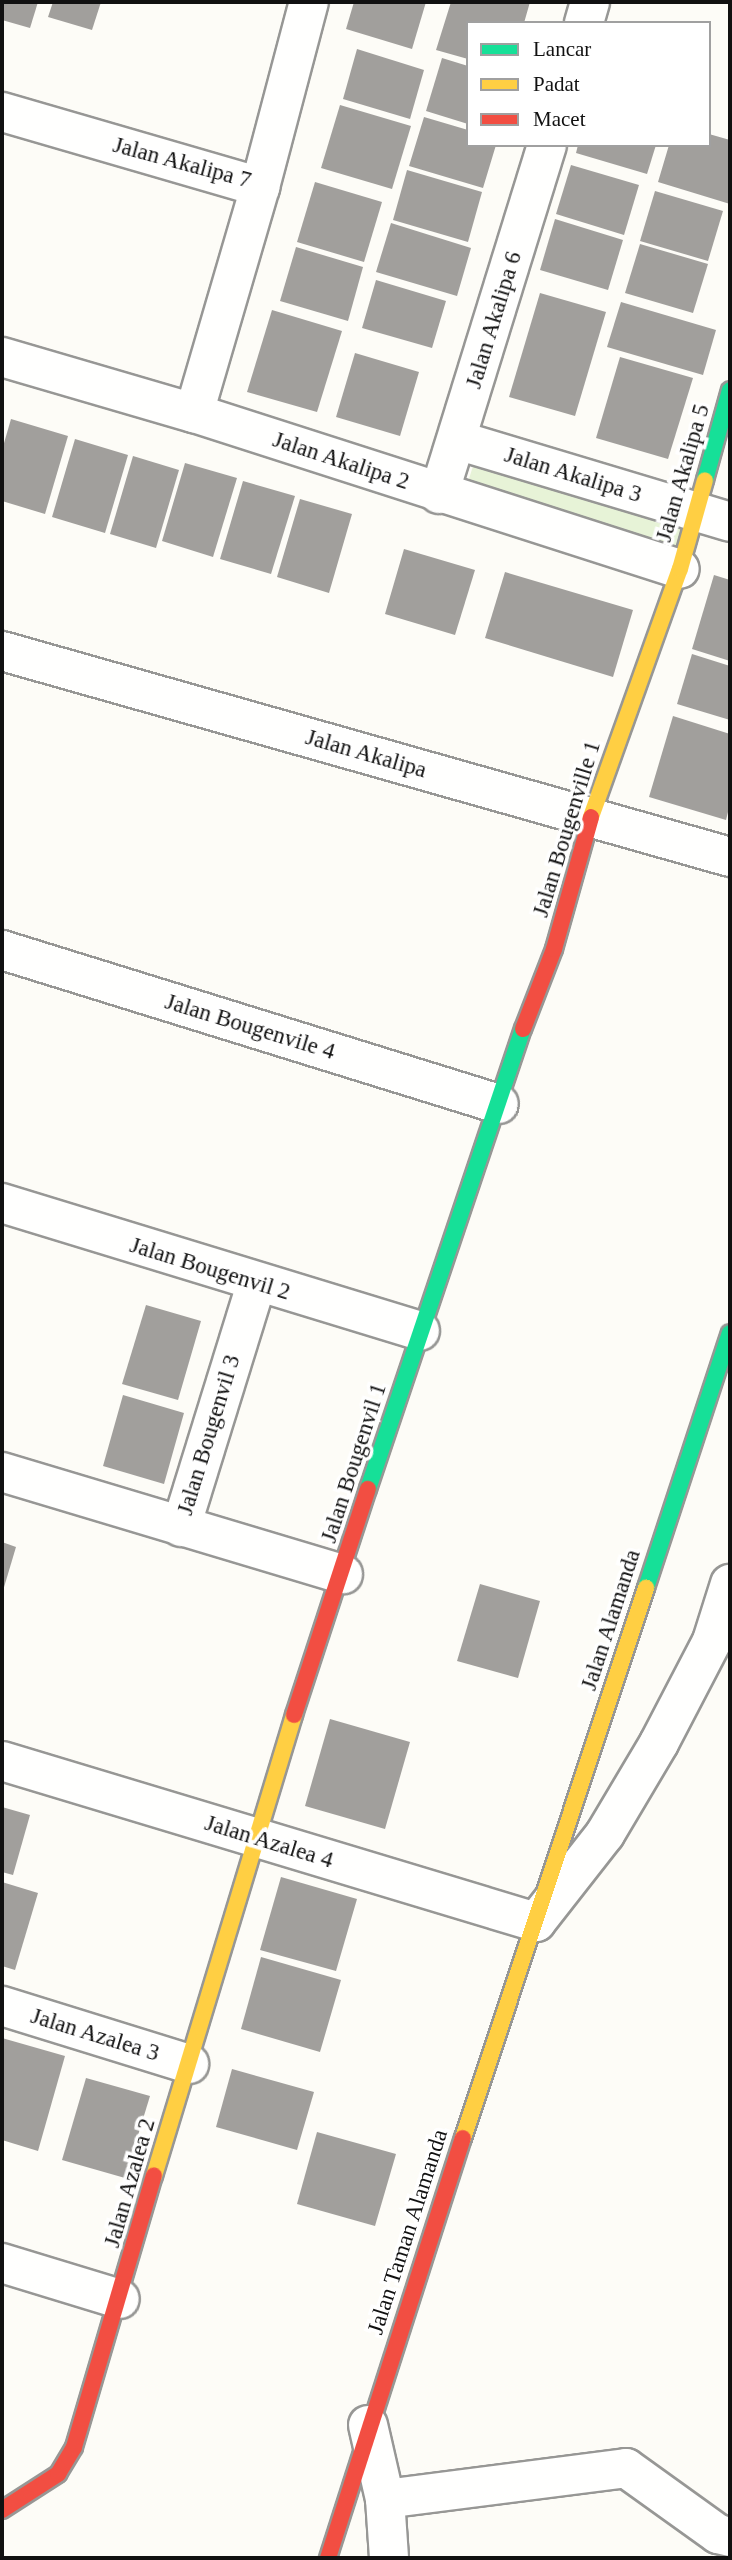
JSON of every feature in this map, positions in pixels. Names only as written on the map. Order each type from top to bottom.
[{"type":"street","name":"Jalan Akalipa 7","points":[[2,112],[260,187],[309,2]]},
{"type":"street","points":[[585,21],[590,2]]},
{"type":"street","name":"Jalan Akalipa 6","points":[[439,494],[546,147]]},
{"type":"street","points":[[194,413],[260,187]]},
{"type":"street","name":"Jalan Akalipa 2","points":[[2,357],[194,413],[439,494],[680,569]]},
{"type":"street","name":"Jalan Akalipa 5","points":[[680,569],[692,511],[730,390]]},
{"type":"street","name":"Jalan Akalipa 3","points":[[457,440],[730,522]]},
{"type":"street","name":"Jalan Bougenville 1","points":[[499,1104],[554,949],[591,817],[680,569]]},
{"type":"street","name":"Jalan Akalipa","points":[[2,651],[730,857]]},
{"type":"street","name":"Jalan Bougenvile 4","points":[[2,950],[499,1104]]},
{"type":"street","name":"Jalan Bougenvil 1","points":[[254,1837],[343,1574],[420,1331],[499,1104]]},
{"type":"street","name":"Jalan Bougenvil 2","points":[[2,1203],[256,1284],[420,1331]]},
{"type":"street","name":"Jalan Bougenvil 3","points":[[2,1472],[181,1527],[256,1284]]},
{"type":"street","name":"Jalan Alamanda","points":[[536,1922],[730,1333]]},
{"type":"street","points":[[181,1527],[343,1574]]},
{"type":"street","points":[[536,1922],[605,1834],[659,1743],[712,1641],[730,1584]]},
{"type":"street","name":"Jalan Azalea 4","points":[[2,1761],[536,1922]]},
{"type":"street","name":"Jalan Azalea 2","points":[[2,2510],[58,2473],[74,2447],[120,2299],[254,1837]]},
{"type":"street","name":"Jalan Taman Alamanda","points":[[328,2558],[368,2425],[536,1922]]},
{"type":"street","name":"Jalan Azalea 3","points":[[2,2006],[189,2064]]},
{"type":"street","points":[[2,2263],[120,2299]]},
{"type":"street","points":[[368,2425],[385,2499],[388,2558]]},
{"type":"street","points":[[385,2499],[626,2468],[718,2533],[730,2537]]},
{"type":"green space","points":[[474,463],[686,526],[678,549],[467,485]]},
{"type":"building","points":[[2,2],[38,2],[30,28],[2,20]]},
{"type":"building","points":[[53,2],[101,2],[92,30],[48,17]]},
{"type":"building","points":[[354,2],[426,2],[412,49],[346,29]]},
{"type":"building","points":[[451,2],[530,2],[525,21],[466,21],[466,58],[436,50]]},
{"type":"building","points":[[357,49],[424,70],[410,119],[343,99]]},
{"type":"building","points":[[442,58],[466,65],[466,123],[426,111]]},
{"type":"building","points":[[340,105],[411,126],[392,189],[321,168]]},
{"type":"building","points":[[424,117],[466,129],[466,147],[495,147],[483,188],[409,166]]},
{"type":"building","points":[[711,135],[730,140],[730,204],[658,182],[668,147],[711,147]]},
{"type":"building","points":[[578,147],[655,147],[647,174],[576,153]]},
{"type":"building","points":[[571,165],[639,185],[624,235],[556,214]]},
{"type":"building","points":[[407,170],[482,192],[468,242],[393,220]]},
{"type":"building","points":[[315,182],[382,202],[364,262],[297,242]]},
{"type":"building","points":[[655,191],[723,211],[708,261],[640,241]]},
{"type":"building","points":[[555,219],[623,240],[608,290],[540,270]]},
{"type":"building","points":[[391,223],[471,248],[457,296],[376,272]]},
{"type":"building","points":[[640,244],[708,264],[693,313],[625,293]]},
{"type":"building","points":[[296,247],[363,267],[348,321],[280,301]]},
{"type":"building","points":[[376,280],[446,301],[432,348],[362,328]]},
{"type":"building","points":[[540,293],[606,312],[575,416],[509,397]]},
{"type":"building","points":[[621,302],[716,330],[703,375],[607,347]]},
{"type":"building","points":[[272,310],[342,331],[317,412],[247,392]]},
{"type":"building","points":[[355,353],[419,372],[400,436],[336,417]]},
{"type":"building","points":[[620,357],[693,378],[668,459],[596,438]]},
{"type":"building","points":[[11,419],[68,436],[45,514],[2,501],[2,450]]},
{"type":"building","points":[[75,439],[128,455],[105,533],[52,517]]},
{"type":"building","points":[[133,456],[179,470],[156,548],[110,534]]},
{"type":"building","points":[[185,463],[237,478],[213,557],[162,541]]},
{"type":"building","points":[[243,481],[295,496],[271,574],[220,559]]},
{"type":"building","points":[[300,499],[352,514],[329,593],[277,577]]},
{"type":"building","points":[[404,549],[475,570],[455,635],[385,614]]},
{"type":"building","points":[[505,572],[633,610],[613,677],[485,638]]},
{"type":"building","points":[[714,575],[730,580],[730,661],[692,649]]},
{"type":"building","points":[[692,654],[730,666],[730,720],[677,704]]},
{"type":"building","points":[[673,716],[730,734],[730,804],[726,820],[649,797]]},
{"type":"building","points":[[146,1305],[201,1321],[178,1400],[122,1384]]},
{"type":"building","points":[[123,1395],[184,1413],[164,1484],[103,1466]]},
{"type":"building","points":[[2,1542],[16,1547],[2,1594]]},
{"type":"building","points":[[480,1584],[540,1601],[518,1678],[457,1661]]},
{"type":"building","points":[[330,1719],[410,1742],[385,1829],[305,1806]]},
{"type":"building","points":[[2,1807],[30,1815],[13,1875],[2,1872]]},
{"type":"building","points":[[281,1877],[357,1899],[336,1971],[260,1950]]},
{"type":"building","points":[[2,1882],[38,1893],[15,1970],[2,1966]]},
{"type":"building","points":[[261,1957],[341,1980],[320,2052],[241,2029]]},
{"type":"building","points":[[2,2038],[65,2056],[38,2151],[2,2140]]},
{"type":"building","points":[[232,2069],[314,2092],[297,2150],[216,2127]]},
{"type":"building","points":[[86,2078],[150,2096],[125,2178],[62,2160]]},
{"type":"building","points":[[317,2132],[396,2154],[375,2226],[297,2204]]},
{"type":"traffic: fast","points":[[705,480],[730,390]]},
{"type":"traffic: fast","points":[[368,1489],[523,1029]]},
{"type":"traffic: fast","points":[[646,1588],[730,1333]]},
{"type":"traffic: slow","points":[[591,817],[680,569],[705,480]]},
{"type":"traffic: slow","points":[[463,2138],[646,1588]]},
{"type":"traffic: slow","points":[[154,2176],[294,1715]]},
{"type":"traffic: jam","points":[[523,1029],[554,949],[591,817]]},
{"type":"traffic: jam","points":[[294,1715],[368,1489]]},
{"type":"traffic: jam","points":[[328,2558],[463,2138]]},
{"type":"traffic: jam","points":[[2,2510],[58,2474],[74,2447],[154,2176]]}]
